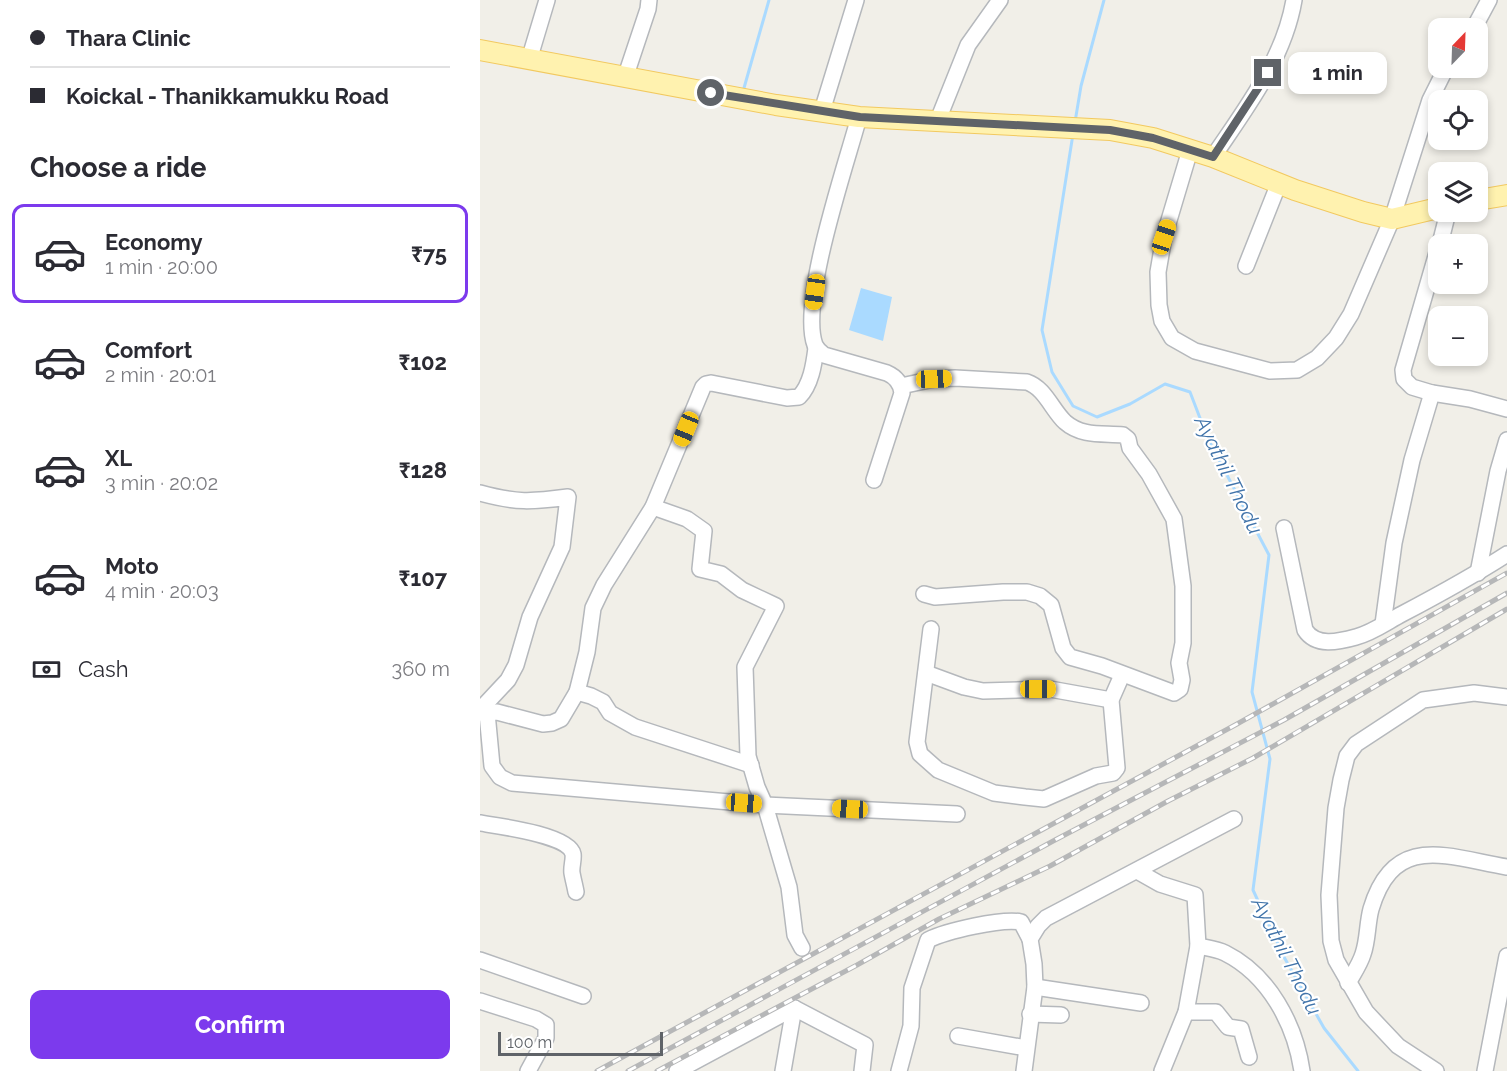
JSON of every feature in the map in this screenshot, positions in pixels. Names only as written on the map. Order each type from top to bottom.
[{"type":"main road","points":[[480,50],[776,105],[860,117],[1110,130],[1153,138],[1213,157],[1348,209],[1392,219],[1428,210]]},
{"type":"main road","points":[[1488,198],[1507,195]]},
{"type":"street","points":[[529,60],[547,0]]},
{"type":"street","points":[[625,78],[649,0]]},
{"type":"street","points":[[822,111],[856,0]]},
{"type":"street","points":[[938,120],[968,45],[1000,0]]},
{"type":"street","points":[[1213,157],[1268,73],[1285,36],[1294,0]]},
{"type":"street","points":[[1479,18],[1489,0]]},
{"type":"street","points":[[1190,150],[1164,237],[1158,272],[1162,321],[1172,338],[1195,351],[1270,371],[1298,370],[1317,358],[1336,338],[1351,314],[1392,219],[1430,100],[1441,78]]},
{"type":"street","points":[[482,712],[497,712],[537,722],[552,723],[561,719],[577,693],[594,608],[604,585],[653,507],[706,384],[788,398],[799,397],[803,394],[810,378],[816,348],[812,327],[819,267],[860,117]]},
{"type":"street","points":[[1246,266],[1279,183]]},
{"type":"street","points":[[1428,285],[1403,370],[1404,379],[1412,387],[1432,393],[1470,399],[1507,409]]},
{"type":"street","points":[[816,348],[824,355],[839,361],[887,373],[893,376],[901,386],[902,393],[874,480]]},
{"type":"street","points":[[901,386],[934,379],[955,378],[1028,382],[1036,385],[1066,423],[1096,435],[1124,435],[1128,439],[1130,448],[1149,474],[1174,519],[1183,586],[1180,689],[1174,693],[1102,666],[1070,657],[1063,648],[1050,605],[1040,596],[1019,592],[935,597],[924,594]]},
{"type":"street","points":[[1383,624],[1394,543],[1412,460],[1432,393]]},
{"type":"street","points":[[1478,573],[1498,471],[1507,440]]},
{"type":"street","points":[[480,493],[508,501],[532,502],[568,497],[562,548],[530,617],[516,665],[508,680],[482,712],[492,766],[500,777],[512,783],[615,793],[765,805],[957,814]]},
{"type":"street","points":[[653,507],[687,519],[704,531],[700,569],[721,574],[742,590],[776,606],[745,667],[746,714],[751,765],[789,887],[795,935],[802,948]]},
{"type":"street","points":[[1284,528],[1305,630],[1316,641],[1340,641],[1358,637],[1478,573],[1507,554]]},
{"type":"street","points":[[931,629],[917,742],[920,754],[938,770],[994,793],[1044,799],[1096,776],[1113,773],[1117,768],[1117,759],[1111,700],[1122,675]]},
{"type":"street","points":[[926,673],[964,687],[984,691],[1050,689],[1111,700]]},
{"type":"street","points":[[577,693],[603,702],[609,712],[635,727],[751,765]]},
{"type":"street","points":[[1436,1071],[1398,1046],[1366,1012],[1336,960],[1331,941],[1329,895],[1336,808],[1347,756],[1356,744],[1369,734],[1424,700],[1474,693],[1507,697]]},
{"type":"street","points":[[1030,939],[1046,918],[1234,819]]},
{"type":"street","points":[[480,839],[483,824],[542,835],[561,841],[569,847],[573,854],[572,872],[576,892]]},
{"type":"street","points":[[1348,982],[1363,955],[1371,911],[1376,897],[1386,875],[1398,863],[1419,854],[1440,855],[1507,867]]},
{"type":"street","points":[[1137,871],[1160,884],[1195,896],[1198,946],[1186,1012],[1162,1071]]},
{"type":"street","points":[[899,1071],[911,1026],[912,988],[928,940],[969,927],[1013,921],[1021,922],[1030,939],[1034,964],[1035,987],[1024,1071]]},
{"type":"street","points":[[1198,946],[1223,952],[1256,975],[1282,1008],[1293,1036],[1302,1071]]},
{"type":"street","points":[[1485,1071],[1507,956]]},
{"type":"street","points":[[480,960],[583,996]]},
{"type":"street","points":[[1035,987],[1141,1003]]},
{"type":"street","points":[[480,1001],[536,1019],[546,1025],[546,1038],[528,1071]]},
{"type":"street","points":[[677,1071],[794,1008]]},
{"type":"street","points":[[783,1071],[794,1008]]},
{"type":"street","points":[[794,1008],[865,1045],[862,1071]]},
{"type":"street","points":[[1186,1012],[1216,1012],[1228,1027],[1240,1029],[1249,1057]]},
{"type":"street","points":[[1030,1014],[1060,1016]]},
{"type":"street","points":[[958,1036],[1026,1048]]},
{"type":"water","points":[[861,288],[892,297],[883,341],[849,330]]},
{"type":"waterway","points":[[744,88],[769,0]]},
{"type":"waterway","name":"Ayathil Thodu","points":[[1075,122],[1081,86],[1104,0]]},
{"type":"waterway","name":"Ayathil Thodu","points":[[1073,134],[1042,330],[1052,372],[1073,406],[1097,417],[1130,404],[1165,384],[1190,392],[1208,439],[1269,555],[1252,692],[1270,759],[1253,890],[1284,957],[1324,1028],[1358,1071]]},
{"type":"railway","points":[[597,1071],[1237,724],[1507,573]]},
{"type":"railway","points":[[628,1071],[1055,840],[1284,720],[1507,593]]},
{"type":"railway","points":[[657,1071],[939,919],[1050,866],[1168,801],[1253,758],[1507,609]]},
{"type":"route","points":[[711,93],[860,117],[1110,130],[1153,138],[1213,157],[1268,73]]}]
